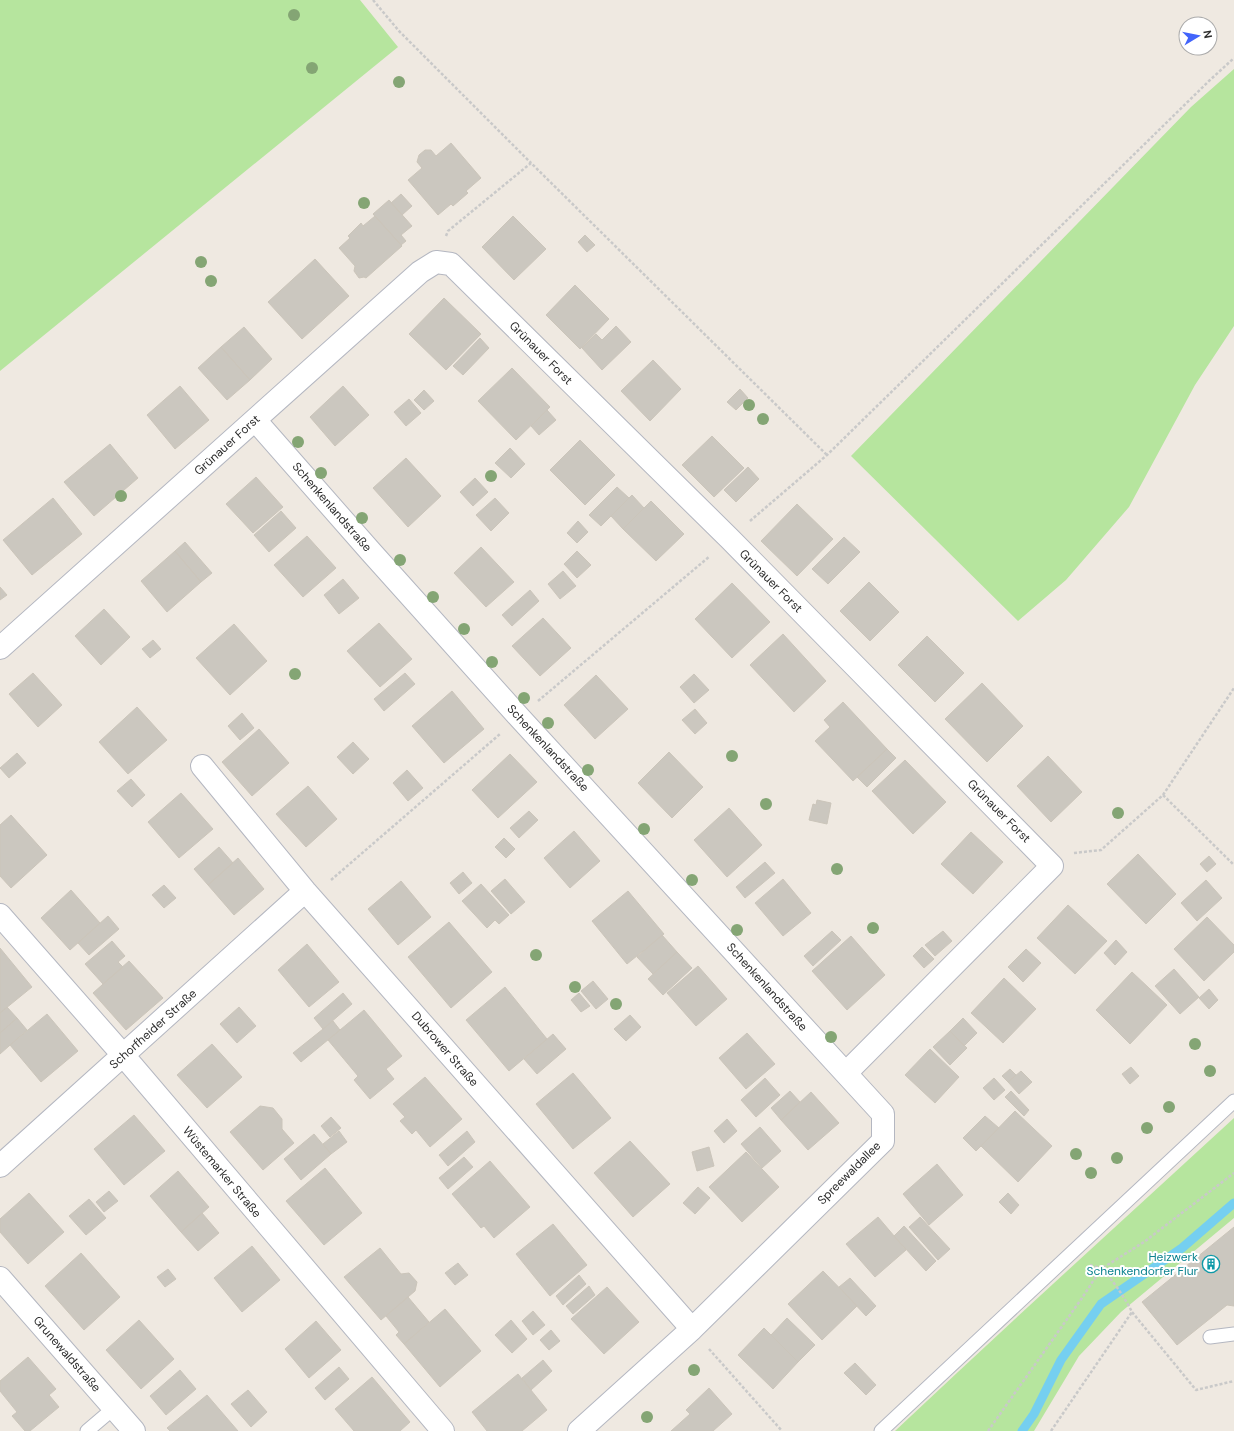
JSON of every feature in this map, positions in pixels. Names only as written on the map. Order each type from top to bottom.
[{"type":"street","name":"Grünauer Forst","points":[[0,648],[420,272],[436,262],[451,264],[730,539],[1052,866]]},
{"type":"street","name":"Schenkenlandstraße","points":[[255,420],[519,717],[804,1029],[846,1072]]},
{"type":"street","name":"Dubrower Straße","points":[[202,766],[305,891],[692,1329]]},
{"type":"street","points":[[846,1072],[1052,866]]},
{"type":"street","name":"Schorfheider Straße","points":[[0,1166],[305,891]]},
{"type":"street","name":"Wüstemarker Straße","points":[[0,915],[123,1055],[443,1431]]},
{"type":"street","name":"Spreewaldallee","points":[[579,1431],[692,1329],[883,1141],[883,1114],[846,1072]]},
{"type":"street","name":"Grunewaldstraße","points":[[0,1278],[134,1431]]},
{"type":"lane","points":[[881,1431],[1234,1101]]},
{"type":"lane","points":[[1210,1337],[1234,1334]]},
{"type":"lane","points":[[87,1431],[114,1408]]},
{"type":"path","points":[[373,0],[400,32],[827,455]]},
{"type":"path","points":[[730,539],[827,455],[1234,58]]},
{"type":"path","points":[[436,262],[448,231],[531,163]]},
{"type":"path","points":[[1052,866],[1066,853],[1101,850],[1163,795],[1234,688]]},
{"type":"path","points":[[1163,795],[1234,865]]},
{"type":"path","points":[[988,1431],[1101,1269],[1144,1242],[1234,1173]]},
{"type":"path","points":[[1101,1269],[1127,1301],[1132,1312],[1196,1390],[1234,1381]]},
{"type":"path","points":[[1051,1431],[1132,1312]]},
{"type":"path","points":[[692,1329],[782,1431]]},
{"type":"green space","points":[[0,0],[360,0],[398,47],[0,371]]},
{"type":"green space","points":[[1234,69],[1234,326],[1195,385],[1129,507],[1066,580],[1018,621],[851,456],[1191,107]]},
{"type":"green space","points":[[1234,1118],[1234,1218],[1121,1312],[1079,1356],[1034,1431],[895,1431],[1022,1313]]},
{"type":"building","points":[[451,143],[481,178],[466,191],[468,193],[453,206],[451,204],[438,215],[408,180],[422,168],[417,162],[419,155],[425,150],[431,150],[436,156]]},
{"type":"building","points":[[401,194],[412,206],[402,215],[391,203]]},
{"type":"building","points":[[389,200],[412,226],[401,235],[406,241],[401,245],[373,214]]},
{"type":"building","points":[[375,216],[402,246],[366,278],[359,278],[354,271],[355,266],[339,248],[350,238],[348,236],[361,223],[363,226]]},
{"type":"building","points":[[513,216],[546,249],[514,280],[482,247]]},
{"type":"building","points":[[585,235],[595,245],[587,252],[578,242]]},
{"type":"building","points":[[315,259],[349,296],[302,339],[268,302]]},
{"type":"building","points":[[575,285],[609,319],[580,349],[546,315]]},
{"type":"building","points":[[444,298],[481,334],[446,370],[409,334]]},
{"type":"building","points":[[616,326],[631,342],[602,370],[582,348],[596,334],[602,340]]},
{"type":"building","points":[[244,327],[272,359],[250,380],[221,347]]},
{"type":"building","points":[[480,338],[489,348],[463,375],[453,366]]},
{"type":"building","points":[[221,347],[250,380],[227,400],[198,368]]},
{"type":"building","points":[[653,360],[681,389],[650,421],[621,391]]},
{"type":"building","points":[[512,368],[550,407],[516,440],[478,401]]},
{"type":"building","points":[[180,386],[209,420],[175,449],[147,415]]},
{"type":"building","points":[[343,386],[369,415],[335,446],[310,417]]},
{"type":"building","points":[[740,389],[748,398],[736,410],[727,402]]},
{"type":"building","points":[[424,390],[434,401],[424,410],[414,400]]},
{"type":"building","points":[[409,399],[421,413],[406,426],[394,412]]},
{"type":"building","points":[[547,410],[556,420],[539,435],[531,426]]},
{"type":"building","points":[[712,436],[744,468],[714,497],[682,465]]},
{"type":"building","points":[[580,440],[615,475],[585,505],[550,470]]},
{"type":"building","points":[[110,444],[138,478],[94,516],[64,482]]},
{"type":"building","points":[[510,448],[525,464],[511,478],[495,463]]},
{"type":"building","points":[[406,458],[441,496],[408,527],[373,488]]},
{"type":"building","points":[[748,467],[759,479],[736,502],[724,490]]},
{"type":"building","points":[[256,477],[283,507],[253,533],[226,504]]},
{"type":"building","points":[[475,478],[488,492],[473,506],[460,492]]},
{"type":"building","points":[[617,487],[629,498],[601,526],[589,515]]},
{"type":"building","points":[[632,495],[644,508],[623,529],[611,516]]},
{"type":"building","points":[[53,498],[82,534],[32,575],[3,540]]},
{"type":"building","points":[[495,498],[509,513],[491,531],[476,515]]},
{"type":"building","points":[[651,501],[684,534],[656,561],[623,529]]},
{"type":"building","points":[[797,504],[833,539],[797,576],[761,541]]},
{"type":"building","points":[[281,511],[296,528],[269,552],[254,535]]},
{"type":"building","points":[[578,521],[588,532],[577,543],[567,533]]},
{"type":"building","points":[[307,536],[336,568],[303,597],[274,565]]},
{"type":"building","points":[[844,537],[860,552],[828,584],[812,569]]},
{"type":"building","points":[[185,542],[212,573],[201,582],[175,551]]},
{"type":"building","points":[[481,547],[514,582],[486,607],[454,573]]},
{"type":"building","points":[[175,551],[201,582],[167,612],[141,581]]},
{"type":"building","points":[[577,551],[591,565],[577,578],[564,564]]},
{"type":"building","points":[[563,571],[576,586],[560,599],[548,584]]},
{"type":"building","points":[[343,579],[359,598],[339,614],[324,595]]},
{"type":"building","points":[[869,582],[899,612],[870,641],[840,611]]},
{"type":"building","points":[[732,583],[770,622],[732,658],[695,619]]},
{"type":"building","points":[[0,587],[7,595],[0,600]]},
{"type":"building","points":[[530,590],[539,601],[512,626],[502,615]]},
{"type":"building","points":[[104,609],[130,637],[101,665],[75,636]]},
{"type":"building","points":[[543,618],[571,648],[540,676],[512,646]]},
{"type":"building","points":[[379,623],[412,659],[380,687],[347,651]]},
{"type":"building","points":[[234,624],[267,661],[230,695],[196,658]]},
{"type":"building","points":[[783,634],[826,681],[794,712],[750,665]]},
{"type":"building","points":[[927,636],[964,673],[935,702],[898,665]]},
{"type":"building","points":[[153,640],[161,649],[150,658],[142,649]]},
{"type":"building","points":[[33,673],[62,705],[38,727],[9,694]]},
{"type":"building","points":[[405,673],[415,684],[384,711],[374,699]]},
{"type":"building","points":[[694,674],[709,690],[694,703],[680,687]]},
{"type":"building","points":[[596,675],[628,709],[595,739],[564,705]]},
{"type":"building","points":[[982,683],[1023,726],[987,762],[945,719]]},
{"type":"building","points":[[452,691],[484,729],[444,763],[412,726]]},
{"type":"building","points":[[843,702],[887,749],[853,781],[815,741],[830,727],[824,720]]},
{"type":"building","points":[[137,707],[167,740],[128,774],[99,742]]},
{"type":"building","points":[[695,709],[707,723],[695,734],[682,720]]},
{"type":"building","points":[[242,713],[254,728],[240,740],[228,726]]},
{"type":"building","points":[[259,729],[289,763],[252,796],[222,762]]},
{"type":"building","points":[[353,742],[369,759],[353,774],[337,757]]},
{"type":"building","points":[[887,749],[896,758],[867,787],[857,777]]},
{"type":"building","points":[[669,752],[703,787],[672,818],[638,783]]},
{"type":"building","points":[[17,753],[26,763],[9,778],[0,768]]},
{"type":"building","points":[[510,754],[537,782],[498,818],[472,790]]},
{"type":"building","points":[[1048,756],[1082,792],[1051,822],[1017,786]]},
{"type":"building","points":[[905,760],[946,802],[913,834],[872,791]]},
{"type":"building","points":[[407,770],[423,788],[408,801],[393,783]]},
{"type":"building","points":[[131,779],[145,795],[132,807],[117,791]]},
{"type":"building","points":[[308,786],[337,819],[306,847],[276,814]]},
{"type":"building","points":[[181,793],[213,829],[179,858],[148,822]]},
{"type":"building","points":[[817,800],[831,803],[827,824],[809,820],[813,804],[816,805]]},
{"type":"building","points":[[729,808],[762,845],[727,877],[694,840]]},
{"type":"building","points":[[529,811],[538,820],[519,838],[510,828]]},
{"type":"building","points":[[11,815],[47,855],[11,888],[0,876],[0,825]]},
{"type":"building","points":[[574,831],[600,861],[570,888],[544,858]]},
{"type":"building","points":[[971,832],[1003,862],[973,894],[941,864]]},
{"type":"building","points":[[504,838],[515,849],[506,858],[495,847]]},
{"type":"building","points":[[219,847],[233,863],[208,885],[194,869]]},
{"type":"building","points":[[1138,854],[1176,894],[1146,924],[1107,884]]},
{"type":"building","points":[[1209,856],[1216,864],[1207,872],[1200,864]]},
{"type":"building","points":[[238,858],[264,889],[234,915],[208,885]]},
{"type":"building","points":[[765,862],[775,873],[745,898],[736,887]]},
{"type":"building","points":[[463,872],[472,883],[459,894],[450,883]]},
{"type":"building","points":[[505,879],[525,902],[511,914],[491,891]]},
{"type":"building","points":[[783,879],[811,913],[783,936],[755,903]]},
{"type":"building","points":[[1206,880],[1222,898],[1197,921],[1181,903]]},
{"type":"building","points":[[401,881],[431,917],[398,945],[368,909]]},
{"type":"building","points":[[481,884],[509,915],[499,924],[495,920],[487,928],[462,901]]},
{"type":"building","points":[[164,885],[176,898],[164,908],[152,895]]},
{"type":"building","points":[[71,890],[100,923],[70,950],[41,918]]},
{"type":"building","points":[[628,891],[664,934],[627,964],[592,921]]},
{"type":"building","points":[[1068,905],[1107,941],[1075,974],[1037,938]]},
{"type":"building","points":[[108,916],[119,929],[89,955],[78,943]]},
{"type":"building","points":[[1207,917],[1234,945],[1234,952],[1204,981],[1174,949]]},
{"type":"building","points":[[449,922],[492,972],[451,1008],[408,957]]},
{"type":"building","points":[[832,931],[841,940],[813,966],[804,956]]},
{"type":"building","points":[[943,931],[952,941],[935,956],[925,945]]},
{"type":"building","points":[[662,935],[677,952],[653,974],[637,957]]},
{"type":"building","points":[[851,936],[885,975],[847,1010],[812,971]]},
{"type":"building","points":[[1116,940],[1127,952],[1115,965],[1104,953]]},
{"type":"building","points":[[112,941],[125,956],[118,962],[123,967],[103,984],[85,964]]},
{"type":"building","points":[[307,944],[339,982],[309,1007],[278,970]]},
{"type":"building","points":[[922,947],[934,959],[924,968],[913,956]]},
{"type":"building","points":[[0,948],[32,987],[0,1013]]},
{"type":"building","points":[[1026,949],[1041,963],[1023,982],[1008,967]]},
{"type":"building","points":[[677,952],[692,968],[663,995],[648,979]]},
{"type":"building","points":[[129,961],[163,998],[126,1030],[93,993]]},
{"type":"building","points":[[698,966],[727,999],[696,1026],[667,993]]},
{"type":"building","points":[[1174,969],[1199,997],[1180,1014],[1155,986]]},
{"type":"building","points":[[1132,972],[1167,1005],[1130,1044],[1096,1010]]},
{"type":"building","points":[[1004,978],[1036,1009],[1003,1043],[971,1013]]},
{"type":"building","points":[[593,981],[608,999],[596,1009],[581,991]]},
{"type":"building","points":[[505,987],[547,1039],[509,1071],[466,1020]]},
{"type":"building","points":[[1209,989],[1218,1000],[1209,1009],[1199,998]]},
{"type":"building","points":[[343,993],[352,1004],[323,1029],[314,1018]]},
{"type":"building","points":[[579,993],[590,1006],[581,1012],[571,1000]]},
{"type":"building","points":[[7,1007],[17,1018],[0,1033],[0,1013]]},
{"type":"building","points":[[239,1007],[256,1026],[237,1043],[220,1024]]},
{"type":"building","points":[[364,1010],[402,1056],[386,1069],[394,1079],[370,1099],[354,1080],[358,1076],[328,1040]]},
{"type":"building","points":[[47,1014],[78,1051],[41,1082],[10,1045]]},
{"type":"building","points":[[630,1015],[641,1027],[626,1041],[614,1029]]},
{"type":"building","points":[[17,1018],[27,1030],[0,1054],[0,1033]]},
{"type":"building","points":[[963,1018],[977,1033],[964,1046],[950,1031]]},
{"type":"building","points":[[333,1021],[340,1030],[301,1062],[293,1053]]},
{"type":"building","points":[[950,1031],[967,1048],[950,1065],[933,1047]]},
{"type":"building","points":[[747,1033],[775,1064],[746,1089],[719,1058]]},
{"type":"building","points":[[553,1034],[566,1049],[537,1074],[524,1059]]},
{"type":"building","points":[[212,1044],[242,1077],[207,1108],[177,1075]]},
{"type":"building","points":[[930,1049],[959,1077],[935,1103],[905,1075]]},
{"type":"building","points":[[1131,1067],[1139,1076],[1130,1084],[1122,1074]]},
{"type":"building","points":[[1010,1069],[1016,1075],[1008,1082],[1002,1076]]},
{"type":"building","points":[[1021,1071],[1032,1082],[1019,1094],[1008,1082]]},
{"type":"building","points":[[573,1073],[611,1118],[573,1149],[536,1104]]},
{"type":"building","points":[[425,1077],[462,1119],[430,1147],[416,1130],[412,1134],[400,1121],[405,1117],[393,1104]]},
{"type":"building","points":[[765,1078],[780,1095],[756,1117],[741,1100]]},
{"type":"building","points":[[994,1078],[1005,1090],[994,1100],[983,1088]]},
{"type":"building","points":[[790,1091],[800,1102],[781,1120],[771,1108]]},
{"type":"building","points":[[1011,1091],[1029,1110],[1024,1116],[1005,1097]]},
{"type":"building","points":[[811,1092],[839,1123],[808,1150],[781,1120]]},
{"type":"building","points":[[260,1106],[273,1108],[282,1119],[282,1129],[294,1143],[263,1170],[230,1132]]},
{"type":"building","points":[[1015,1111],[1052,1146],[1018,1182],[981,1146]]},
{"type":"building","points":[[134,1115],[165,1151],[124,1185],[94,1149]]},
{"type":"building","points":[[985,1116],[999,1128],[976,1151],[963,1138]]},
{"type":"building","points":[[331,1117],[341,1128],[330,1137],[321,1126]]},
{"type":"building","points":[[727,1119],[737,1131],[724,1143],[714,1131]]},
{"type":"building","points":[[760,1127],[781,1151],[762,1168],[741,1144]]},
{"type":"building","points":[[339,1131],[347,1142],[331,1154],[323,1144]]},
{"type":"building","points":[[467,1131],[475,1142],[448,1166],[439,1155]]},
{"type":"building","points":[[314,1134],[331,1154],[301,1180],[284,1159]]},
{"type":"building","points":[[630,1141],[670,1184],[633,1217],[594,1173]]},
{"type":"building","points":[[709,1147],[714,1166],[697,1171],[692,1152]]},
{"type":"building","points":[[746,1152],[779,1187],[742,1222],[709,1187]]},
{"type":"building","points":[[464,1157],[473,1167],[448,1189],[439,1178]]},
{"type":"building","points":[[490,1161],[530,1207],[494,1238],[484,1226],[481,1228],[452,1194]]},
{"type":"building","points":[[937,1164],[963,1195],[929,1225],[903,1194]]},
{"type":"building","points":[[325,1168],[362,1213],[324,1245],[286,1201]]},
{"type":"building","points":[[178,1171],[209,1207],[181,1232],[150,1196]]},
{"type":"building","points":[[698,1187],[710,1198],[695,1214],[683,1203]]},
{"type":"building","points":[[109,1191],[118,1201],[104,1212],[96,1202]]},
{"type":"building","points":[[29,1193],[64,1232],[28,1264],[0,1232],[0,1219]]},
{"type":"building","points":[[1008,1193],[1019,1205],[1011,1214],[999,1202]]},
{"type":"building","points":[[89,1199],[106,1218],[86,1235],[69,1216]]},
{"type":"building","points":[[202,1213],[219,1233],[198,1251],[181,1232]]},
{"type":"building","points":[[878,1217],[906,1250],[875,1277],[846,1244]]},
{"type":"building","points":[[920,1217],[950,1249],[938,1260],[909,1227]]},
{"type":"building","points":[[553,1224],[587,1265],[550,1296],[516,1254]]},
{"type":"building","points":[[904,1226],[936,1261],[926,1271],[894,1236]]},
{"type":"building","name":"Heizwerk Schenkendorfer Flur","points":[[1234,1227],[1234,1306],[1227,1305],[1177,1345],[1142,1302]]},
{"type":"building","points":[[252,1246],[280,1280],[242,1312],[214,1278]]},
{"type":"building","points":[[380,1248],[401,1274],[409,1273],[417,1282],[415,1291],[381,1320],[344,1277]]},
{"type":"building","points":[[81,1253],[120,1297],[84,1330],[45,1286]]},
{"type":"building","points":[[458,1263],[468,1275],[455,1285],[445,1273]]},
{"type":"building","points":[[168,1269],[176,1279],[165,1287],[157,1277]]},
{"type":"building","points":[[823,1271],[857,1306],[822,1340],[788,1304]]},
{"type":"building","points":[[579,1275],[586,1284],[563,1305],[556,1296]]},
{"type":"building","points":[[850,1278],[876,1306],[866,1316],[839,1287]]},
{"type":"building","points":[[589,1286],[595,1295],[573,1314],[566,1306]]},
{"type":"building","points":[[607,1287],[639,1322],[604,1354],[571,1319]]},
{"type":"building","points":[[408,1297],[429,1322],[404,1344],[396,1335],[399,1332],[386,1316]]},
{"type":"building","points":[[445,1309],[481,1351],[440,1387],[404,1344]]},
{"type":"building","points":[[533,1311],[545,1325],[533,1335],[522,1321]]},
{"type":"building","points":[[787,1318],[815,1345],[798,1362],[771,1335]]},
{"type":"building","points":[[139,1320],[174,1359],[141,1389],[106,1350]]},
{"type":"building","points":[[511,1320],[527,1339],[512,1353],[495,1335]]},
{"type":"building","points":[[316,1321],[341,1350],[309,1378],[285,1349]]},
{"type":"building","points":[[764,1328],[798,1362],[773,1389],[738,1355]]},
{"type":"building","points":[[551,1330],[560,1341],[549,1350],[540,1340]]},
{"type":"building","points":[[28,1357],[56,1389],[49,1395],[59,1407],[30,1431],[25,1431],[12,1416],[17,1412],[0,1391],[0,1381]]},
{"type":"building","points":[[543,1360],[552,1371],[531,1390],[522,1378]]},
{"type":"building","points":[[855,1363],[876,1385],[866,1395],[844,1373]]},
{"type":"building","points":[[339,1367],[349,1379],[325,1400],[315,1388]]},
{"type":"building","points":[[180,1370],[196,1389],[166,1415],[150,1396]]},
{"type":"building","points":[[518,1374],[547,1410],[522,1431],[487,1431],[472,1412]]},
{"type":"building","points":[[372,1377],[410,1422],[400,1431],[354,1431],[335,1409]]},
{"type":"building","points":[[709,1388],[732,1414],[713,1431],[671,1431],[690,1414],[686,1410]]},
{"type":"building","points":[[248,1390],[267,1412],[251,1427],[231,1404]]},
{"type":"building","points":[[207,1395],[238,1431],[170,1431],[167,1428]]},
{"type":"waterway","points":[[1022,1431],[1034,1414],[1061,1360],[1101,1304],[1182,1248],[1234,1203]]},
{"type":"place","name":"Heizwerk Schenkendorfer Flur","points":[[1211,1264]]}]
